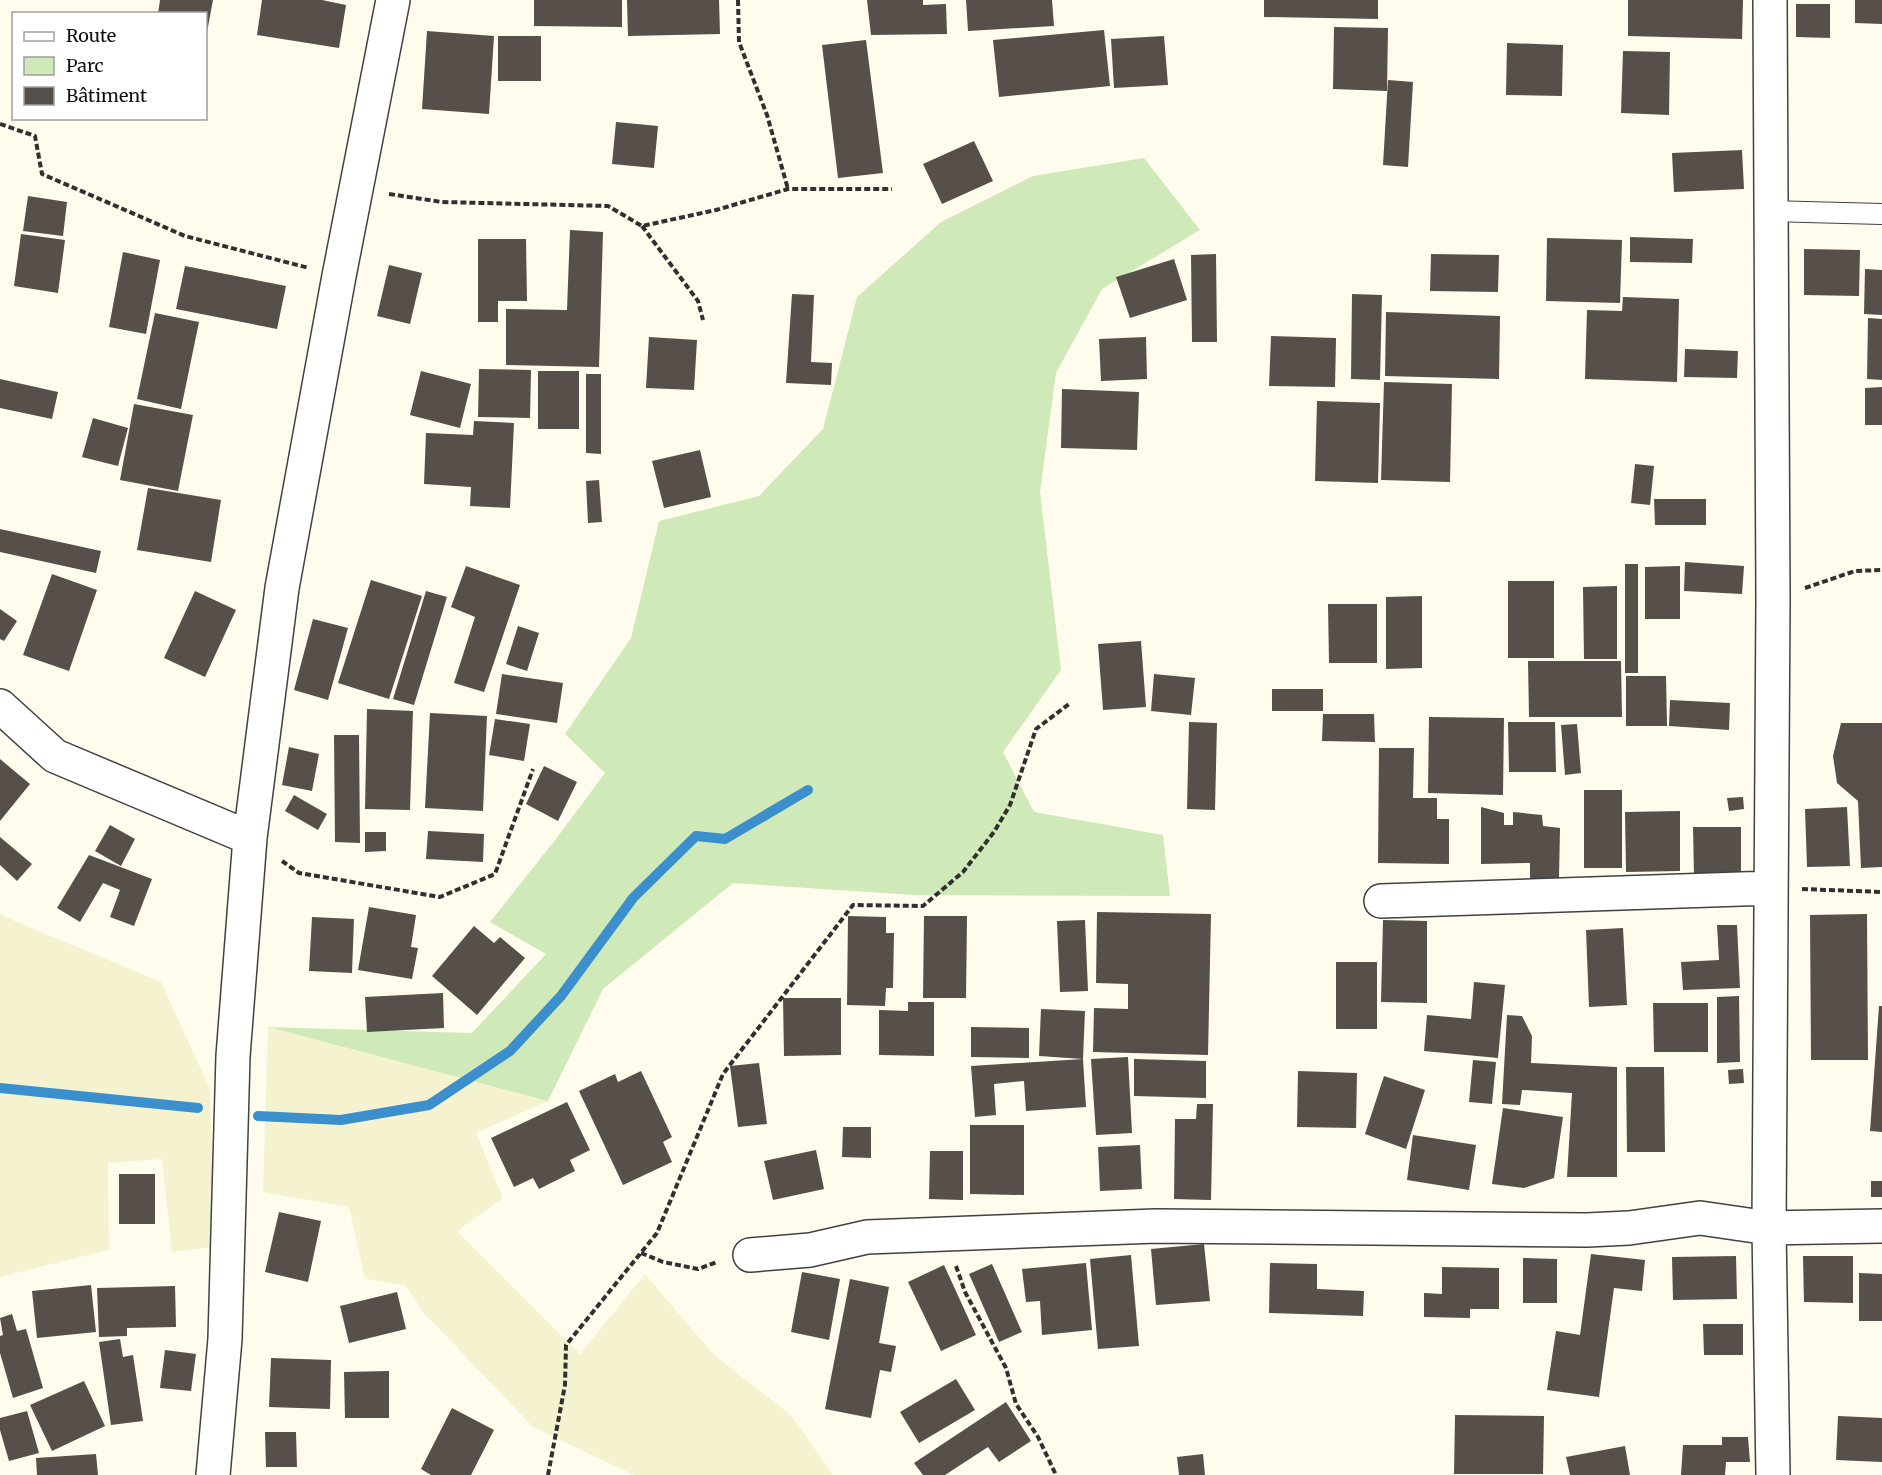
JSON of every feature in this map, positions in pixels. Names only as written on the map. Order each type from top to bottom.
[{"type":"street","points":[[213,1475],[225,1339],[233,1056],[250,838],[282,588],[339,276],[393,0]]},
{"type":"street","points":[[1770,0],[1773,599],[1769,1228],[1773,1475]]},
{"type":"street","points":[[0,706],[55,756],[250,838]]},
{"type":"street","points":[[1381,901],[1771,888]]},
{"type":"street","points":[[750,1255],[810,1250],[867,1237],[1156,1226],[1587,1230],[1629,1228],[1700,1218],[1769,1228],[1882,1226]]},
{"type":"lane","points":[[1771,211],[1882,214]]},
{"type":"path","points":[[738,0],[739,42],[767,115],[788,189]]},
{"type":"path","points":[[0,124],[35,136],[42,174],[102,201],[185,236],[339,276]]},
{"type":"path","points":[[356,189],[442,202],[608,206],[642,226],[698,301],[702,320]]},
{"type":"path","points":[[642,226],[716,210],[788,189],[892,189]]},
{"type":"path","points":[[1773,599],[1855,571],[1882,570]]},
{"type":"path","points":[[548,1475],[565,1385],[566,1345],[657,1233],[723,1074],[853,905],[923,906],[963,872],[994,832],[1011,805],[1036,729],[1069,704]]},
{"type":"path","points":[[250,838],[299,873],[441,897],[495,874],[533,769]]},
{"type":"path","points":[[1771,888],[1882,892]]},
{"type":"path","points":[[944,1234],[965,1292],[1006,1368],[1016,1404],[1038,1437],[1056,1475]]},
{"type":"path","points":[[641,1253],[663,1262],[698,1269],[726,1258],[750,1255]]},
{"type":"shaded area","points":[[0,913],[161,982],[210,1089],[214,1247],[172,1252],[162,1159],[108,1163],[109,1250],[0,1277]]},
{"type":"shaded area","points":[[268,1027],[548,1101],[476,1133],[503,1198],[457,1231],[580,1354],[645,1274],[715,1356],[791,1415],[833,1475],[634,1475],[533,1427],[424,1313],[405,1285],[365,1279],[349,1207],[263,1192]]},
{"type":"green space","points":[[1144,158],[1200,230],[1102,289],[1056,373],[1040,492],[1061,670],[1003,752],[1034,812],[1163,835],[1170,896],[914,895],[733,883],[603,989],[548,1101],[268,1027],[472,1033],[546,954],[490,922],[605,773],[565,734],[631,638],[659,521],[759,496],[823,429],[857,297],[941,222],[1033,176]]},
{"type":"building","points":[[160,0],[213,0],[207,32],[207,12],[158,12]]},
{"type":"building","points":[[262,0],[322,0],[346,5],[339,48],[257,35]]},
{"type":"building","points":[[534,0],[622,0],[622,27],[534,26]]},
{"type":"building","points":[[627,0],[719,0],[720,34],[628,36]]},
{"type":"building","points":[[867,0],[923,0],[923,5],[946,4],[947,34],[871,35]]},
{"type":"building","points":[[966,0],[1052,0],[1054,26],[968,31]]},
{"type":"building","points":[[1264,0],[1378,0],[1378,19],[1264,17]]},
{"type":"building","points":[[1628,0],[1743,0],[1742,39],[1628,36]]},
{"type":"building","points":[[1855,0],[1882,0],[1882,24],[1855,23]]},
{"type":"building","points":[[1796,4],[1830,4],[1830,38],[1796,37]]},
{"type":"building","points":[[1334,27],[1388,28],[1387,91],[1333,89]]},
{"type":"building","points":[[1104,30],[1110,86],[999,97],[993,40]]},
{"type":"building","points":[[427,31],[494,36],[489,114],[422,109]]},
{"type":"building","points":[[498,36],[541,36],[541,81],[498,81]]},
{"type":"building","points":[[1164,36],[1168,85],[1114,88],[1111,39]]},
{"type":"building","points":[[866,40],[883,173],[838,178],[822,45]]},
{"type":"building","points":[[1507,43],[1563,45],[1562,96],[1506,95]]},
{"type":"building","points":[[1623,51],[1670,52],[1669,115],[1621,113]]},
{"type":"building","points":[[1388,80],[1413,82],[1408,167],[1383,165]]},
{"type":"building","points":[[616,122],[658,126],[654,168],[612,164]]},
{"type":"building","points":[[974,141],[993,181],[942,204],[923,164]]},
{"type":"building","points":[[1742,150],[1744,189],[1674,192],[1672,153]]},
{"type":"building","points":[[28,196],[67,202],[63,236],[23,231]]},
{"type":"building","points":[[570,230],[603,232],[599,367],[506,365],[506,309],[567,310]]},
{"type":"building","points":[[21,234],[65,240],[58,293],[14,286]]},
{"type":"building","points":[[1630,237],[1693,239],[1692,263],[1630,262]]},
{"type":"building","points":[[1547,238],[1622,240],[1620,303],[1546,301]]},
{"type":"building","points":[[478,239],[526,239],[527,301],[498,301],[498,322],[478,322]]},
{"type":"building","points":[[1804,249],[1860,250],[1859,296],[1804,295]]},
{"type":"building","points":[[123,252],[160,260],[146,334],[109,327]]},
{"type":"building","points":[[1216,254],[1217,342],[1192,342],[1191,255]]},
{"type":"building","points":[[1431,254],[1499,255],[1498,292],[1430,291]]},
{"type":"building","points":[[1174,259],[1187,300],[1130,318],[1116,277]]},
{"type":"building","points":[[389,265],[422,273],[410,324],[377,316]]},
{"type":"building","points":[[185,266],[286,286],[277,329],[176,309]]},
{"type":"building","points":[[1865,269],[1882,270],[1882,315],[1864,314]]},
{"type":"building","points":[[792,294],[814,295],[811,362],[832,363],[831,385],[786,383]]},
{"type":"building","points":[[1352,294],[1382,295],[1380,380],[1351,379]]},
{"type":"building","points":[[1623,297],[1679,299],[1677,382],[1585,379],[1587,310],[1622,311]]},
{"type":"building","points":[[1386,312],[1500,316],[1499,379],[1385,376]]},
{"type":"building","points":[[155,313],[199,322],[181,409],[137,399]]},
{"type":"building","points":[[1868,318],[1882,319],[1882,380],[1867,379]]},
{"type":"building","points":[[1271,336],[1336,338],[1335,387],[1269,386]]},
{"type":"building","points":[[649,337],[697,340],[694,390],[646,388]]},
{"type":"building","points":[[1146,337],[1147,379],[1101,381],[1099,339]]},
{"type":"building","points":[[1685,349],[1738,351],[1737,378],[1684,377]]},
{"type":"building","points":[[479,369],[531,370],[530,418],[478,417]]},
{"type":"building","points":[[421,371],[471,384],[460,428],[410,415]]},
{"type":"building","points":[[538,371],[579,371],[579,429],[538,429]]},
{"type":"building","points":[[586,374],[601,374],[601,454],[586,453]]},
{"type":"building","points":[[0,379],[58,392],[52,419],[0,408]]},
{"type":"building","points":[[1384,382],[1452,384],[1450,482],[1381,480]]},
{"type":"building","points":[[1882,387],[1882,425],[1865,425],[1865,388]]},
{"type":"building","points":[[1062,389],[1139,392],[1137,450],[1061,448]]},
{"type":"building","points":[[1317,401],[1380,403],[1378,483],[1315,481]]},
{"type":"building","points":[[134,404],[193,415],[178,491],[120,480]]},
{"type":"building","points":[[93,418],[128,428],[118,466],[82,457]]},
{"type":"building","points":[[474,421],[514,423],[510,508],[470,506],[471,487],[424,484],[426,433],[473,435]]},
{"type":"building","points":[[700,450],[711,497],[664,508],[652,461]]},
{"type":"building","points":[[1635,464],[1654,466],[1650,505],[1631,503]]},
{"type":"building","points":[[599,480],[602,522],[588,523],[586,481]]},
{"type":"building","points":[[148,488],[221,500],[211,562],[137,550]]},
{"type":"building","points":[[1654,499],[1706,499],[1706,525],[1655,525]]},
{"type":"building","points":[[0,529],[101,551],[96,573],[0,552]]},
{"type":"building","points":[[1685,562],[1744,566],[1742,594],[1684,591]]},
{"type":"building","points":[[1625,564],[1638,564],[1638,673],[1625,673]]},
{"type":"building","points":[[466,566],[520,585],[484,692],[454,683],[475,617],[451,607]]},
{"type":"building","points":[[1680,566],[1680,619],[1645,619],[1645,567]]},
{"type":"building","points":[[52,574],[97,590],[69,671],[23,655]]},
{"type":"building","points":[[371,580],[422,596],[389,699],[338,683]]},
{"type":"building","points":[[1508,581],[1554,581],[1554,658],[1508,658]]},
{"type":"building","points":[[1617,586],[1617,659],[1584,659],[1583,587]]},
{"type":"building","points":[[195,591],[236,610],[205,677],[164,658]]},
{"type":"building","points":[[426,591],[447,597],[414,705],[393,699]]},
{"type":"building","points":[[1422,596],[1422,668],[1386,669],[1386,597]]},
{"type":"building","points":[[1328,604],[1377,604],[1377,663],[1329,663]]},
{"type":"building","points":[[0,609],[17,621],[4,641],[0,639]]},
{"type":"building","points":[[313,619],[348,628],[328,700],[294,690]]},
{"type":"building","points":[[518,626],[539,633],[527,671],[506,664]]},
{"type":"building","points":[[1141,641],[1146,707],[1103,710],[1098,644]]},
{"type":"building","points":[[1528,661],[1621,661],[1622,717],[1529,717]]},
{"type":"building","points":[[502,674],[563,683],[557,723],[496,714]]},
{"type":"building","points":[[1154,674],[1195,678],[1191,715],[1151,711]]},
{"type":"building","points":[[1626,676],[1666,676],[1667,726],[1626,726]]},
{"type":"building","points":[[1272,689],[1323,689],[1323,711],[1272,711]]},
{"type":"building","points":[[1670,700],[1730,703],[1729,730],[1669,726]]},
{"type":"building","points":[[367,709],[413,711],[410,810],[365,809]]},
{"type":"building","points":[[430,713],[487,716],[483,811],[425,808]]},
{"type":"building","points":[[1323,714],[1374,714],[1375,742],[1322,741]]},
{"type":"building","points":[[1429,717],[1504,718],[1503,795],[1428,793]]},
{"type":"building","points":[[495,719],[530,724],[524,761],[489,755]]},
{"type":"building","points":[[1189,722],[1217,723],[1215,810],[1187,809]]},
{"type":"building","points":[[1508,722],[1555,722],[1556,772],[1509,772]]},
{"type":"building","points":[[1841,723],[1882,723],[1882,867],[1861,868],[1858,801],[1837,783],[1833,756]]},
{"type":"building","points":[[1577,724],[1581,773],[1565,775],[1561,725]]},
{"type":"building","points":[[334,735],[359,735],[360,843],[335,842]]},
{"type":"building","points":[[289,747],[319,754],[312,791],[282,785]]},
{"type":"building","points":[[1379,748],[1414,748],[1413,798],[1437,798],[1437,819],[1449,819],[1449,864],[1378,863]]},
{"type":"building","points":[[0,759],[30,784],[0,821]]},
{"type":"building","points":[[544,766],[577,782],[558,821],[526,804]]},
{"type":"building","points":[[1584,790],[1622,790],[1622,868],[1584,868]]},
{"type":"building","points":[[294,795],[327,814],[318,830],[285,811]]},
{"type":"building","points":[[1743,797],[1744,809],[1729,811],[1727,798]]},
{"type":"building","points":[[1481,807],[1504,813],[1504,825],[1513,825],[1513,812],[1542,815],[1543,826],[1560,828],[1559,878],[1530,878],[1530,863],[1481,864]]},
{"type":"building","points":[[1847,807],[1850,866],[1807,867],[1805,809]]},
{"type":"building","points":[[1680,811],[1680,871],[1626,872],[1625,812]]},
{"type":"building","points":[[110,825],[135,839],[121,866],[95,851]]},
{"type":"building","points":[[1693,827],[1741,827],[1741,876],[1694,877]]},
{"type":"building","points":[[428,831],[484,834],[483,862],[426,859]]},
{"type":"building","points":[[365,832],[386,832],[386,851],[365,852]]},
{"type":"building","points":[[0,837],[32,864],[17,881],[0,865]]},
{"type":"building","points":[[89,855],[152,879],[134,926],[110,917],[120,890],[103,883],[80,922],[57,908]]},
{"type":"building","points":[[369,907],[416,915],[411,947],[418,948],[412,979],[358,970]]},
{"type":"building","points":[[1097,912],[1211,914],[1208,1055],[1093,1052],[1094,1008],[1128,1009],[1128,984],[1096,983]]},
{"type":"building","points":[[1867,914],[1868,1060],[1811,1060],[1810,915]]},
{"type":"building","points":[[848,916],[886,917],[886,933],[894,933],[893,988],[886,988],[885,1006],[847,1005]]},
{"type":"building","points":[[924,916],[967,916],[966,998],[923,998]]},
{"type":"building","points":[[312,917],[354,919],[352,973],[309,971]]},
{"type":"building","points":[[1085,920],[1088,991],[1060,992],[1057,921]]},
{"type":"building","points":[[1383,920],[1427,921],[1427,1003],[1381,1002]]},
{"type":"building","points":[[1717,925],[1737,925],[1740,988],[1683,990],[1681,962],[1719,960]]},
{"type":"building","points":[[474,926],[494,943],[500,937],[525,958],[477,1015],[432,976]]},
{"type":"building","points":[[1623,928],[1627,1005],[1589,1007],[1586,930]]},
{"type":"building","points":[[1336,962],[1377,962],[1377,1029],[1336,1029]]},
{"type":"building","points":[[1474,982],[1505,985],[1498,1058],[1424,1051],[1427,1015],[1471,1019]]},
{"type":"building","points":[[443,993],[444,1028],[367,1032],[365,997]]},
{"type":"building","points":[[1739,996],[1740,1062],[1717,1063],[1717,997]]},
{"type":"building","points":[[783,998],[841,998],[841,1055],[784,1056]]},
{"type":"building","points":[[908,1002],[934,1002],[934,1056],[879,1055],[879,1010],[908,1011]]},
{"type":"building","points":[[1653,1003],[1708,1003],[1708,1052],[1654,1052]]},
{"type":"building","points":[[1879,1006],[1882,1006],[1882,1132],[1870,1131]]},
{"type":"building","points":[[1041,1009],[1085,1011],[1083,1059],[1039,1056]]},
{"type":"building","points":[[1507,1015],[1522,1016],[1532,1036],[1531,1063],[1617,1067],[1617,1177],[1567,1177],[1572,1093],[1522,1090],[1520,1105],[1502,1104]]},
{"type":"building","points":[[971,1027],[1029,1028],[1029,1058],[971,1057]]},
{"type":"building","points":[[1128,1057],[1132,1133],[1096,1135],[1091,1059]]},
{"type":"building","points":[[1083,1059],[1086,1107],[1026,1111],[1024,1081],[994,1084],[996,1115],[975,1117],[971,1066]]},
{"type":"building","points":[[1134,1059],[1206,1061],[1206,1098],[1134,1096]]},
{"type":"building","points":[[1473,1060],[1496,1062],[1492,1104],[1469,1102]]},
{"type":"building","points":[[759,1063],[767,1124],[738,1127],[730,1066]]},
{"type":"building","points":[[1626,1067],[1664,1067],[1665,1152],[1627,1152]]},
{"type":"building","points":[[1743,1069],[1744,1083],[1729,1084],[1728,1070]]},
{"type":"building","points":[[641,1071],[672,1137],[663,1142],[672,1162],[623,1185],[579,1091],[615,1074],[618,1082]]},
{"type":"building","points":[[1298,1071],[1357,1073],[1356,1128],[1297,1127]]},
{"type":"building","points":[[1384,1076],[1425,1090],[1406,1149],[1365,1134]]},
{"type":"building","points":[[567,1102],[590,1150],[570,1160],[575,1171],[539,1189],[533,1178],[514,1187],[491,1138]]},
{"type":"building","points":[[1197,1104],[1213,1104],[1211,1200],[1174,1199],[1175,1119],[1196,1119]]},
{"type":"building","points":[[1503,1108],[1563,1117],[1554,1178],[1524,1188],[1492,1184]]},
{"type":"building","points":[[970,1125],[1024,1125],[1024,1195],[970,1194]]},
{"type":"building","points":[[843,1127],[871,1127],[871,1158],[842,1157]]},
{"type":"building","points":[[1413,1135],[1476,1145],[1469,1190],[1407,1180]]},
{"type":"building","points":[[1140,1145],[1142,1189],[1100,1191],[1098,1147]]},
{"type":"building","points":[[816,1150],[824,1189],[773,1200],[764,1161]]},
{"type":"building","points":[[930,1151],[963,1151],[963,1200],[929,1199]]},
{"type":"building","points":[[119,1174],[155,1174],[155,1224],[119,1224]]},
{"type":"building","points":[[1871,1181],[1882,1181],[1882,1197],[1871,1197]]},
{"type":"building","points":[[279,1212],[321,1221],[308,1282],[265,1272]]},
{"type":"building","points":[[1204,1244],[1210,1301],[1156,1305],[1151,1249]]},
{"type":"building","points":[[1591,1254],[1645,1260],[1642,1291],[1614,1288],[1599,1397],[1547,1390],[1556,1331],[1580,1335]]},
{"type":"building","points":[[1131,1255],[1139,1346],[1098,1349],[1090,1259]]},
{"type":"building","points":[[1736,1256],[1737,1299],[1673,1300],[1672,1257]]},
{"type":"building","points":[[1803,1256],[1853,1256],[1853,1303],[1804,1302]]},
{"type":"building","points":[[1523,1258],[1557,1259],[1557,1303],[1523,1303]]},
{"type":"building","points":[[1086,1263],[1092,1330],[1042,1335],[1040,1301],[1026,1302],[1022,1269]]},
{"type":"building","points":[[1270,1263],[1317,1264],[1317,1289],[1364,1291],[1363,1316],[1269,1313]]},
{"type":"building","points":[[992,1264],[1022,1332],[999,1342],[969,1274]]},
{"type":"building","points":[[944,1265],[976,1335],[941,1351],[908,1282]]},
{"type":"building","points":[[1442,1267],[1499,1268],[1499,1309],[1470,1309],[1470,1318],[1424,1317],[1424,1293],[1442,1294]]},
{"type":"building","points":[[802,1272],[840,1279],[829,1340],[791,1332]]},
{"type":"building","points":[[1859,1273],[1882,1274],[1882,1321],[1859,1321]]},
{"type":"building","points":[[850,1279],[889,1287],[879,1343],[896,1346],[891,1372],[880,1370],[871,1418],[825,1409]]},
{"type":"building","points":[[91,1285],[96,1332],[37,1338],[32,1291]]},
{"type":"building","points":[[175,1286],[176,1327],[127,1328],[127,1336],[99,1337],[97,1288]]},
{"type":"building","points":[[397,1292],[406,1329],[349,1343],[340,1306]]},
{"type":"building","points":[[12,1314],[17,1331],[26,1329],[43,1388],[13,1398],[0,1353],[0,1336],[3,1335],[0,1318]]},
{"type":"building","points":[[1703,1324],[1743,1324],[1743,1355],[1704,1355]]},
{"type":"building","points":[[120,1339],[123,1357],[133,1355],[143,1421],[111,1425],[99,1342]]},
{"type":"building","points":[[165,1350],[196,1354],[191,1391],[160,1388]]},
{"type":"building","points":[[271,1358],[331,1360],[330,1409],[269,1407]]},
{"type":"building","points":[[389,1371],[389,1418],[345,1418],[344,1372]]},
{"type":"building","points":[[956,1379],[975,1410],[919,1443],[900,1412]]},
{"type":"building","points":[[84,1381],[105,1426],[52,1451],[30,1405]]},
{"type":"building","points":[[1006,1402],[1031,1441],[999,1462],[988,1447],[945,1475],[923,1475],[914,1463]]},
{"type":"building","points":[[452,1408],[494,1430],[471,1475],[431,1475],[421,1469]]},
{"type":"building","points":[[27,1411],[39,1453],[9,1461],[0,1430],[0,1418]]},
{"type":"building","points":[[1455,1415],[1544,1416],[1543,1474],[1454,1474]]},
{"type":"building","points":[[1838,1416],[1882,1418],[1882,1462],[1836,1460]]},
{"type":"building","points":[[265,1432],[296,1432],[297,1467],[266,1467]]},
{"type":"building","points":[[1722,1437],[1748,1437],[1750,1462],[1726,1462],[1725,1475],[1681,1475],[1683,1445],[1722,1445]]},
{"type":"building","points":[[1625,1446],[1630,1475],[1570,1475],[1566,1457]]},
{"type":"building","points":[[96,1454],[98,1475],[37,1475],[36,1458]]},
{"type":"building","points":[[1203,1454],[1205,1475],[1179,1475],[1177,1457]]},
{"type":"waterway","points":[[258,1116],[341,1120],[429,1105],[510,1051],[561,996],[633,898],[696,836],[725,839],[808,790]]},
{"type":"waterway","points":[[0,1088],[198,1108]]}]
